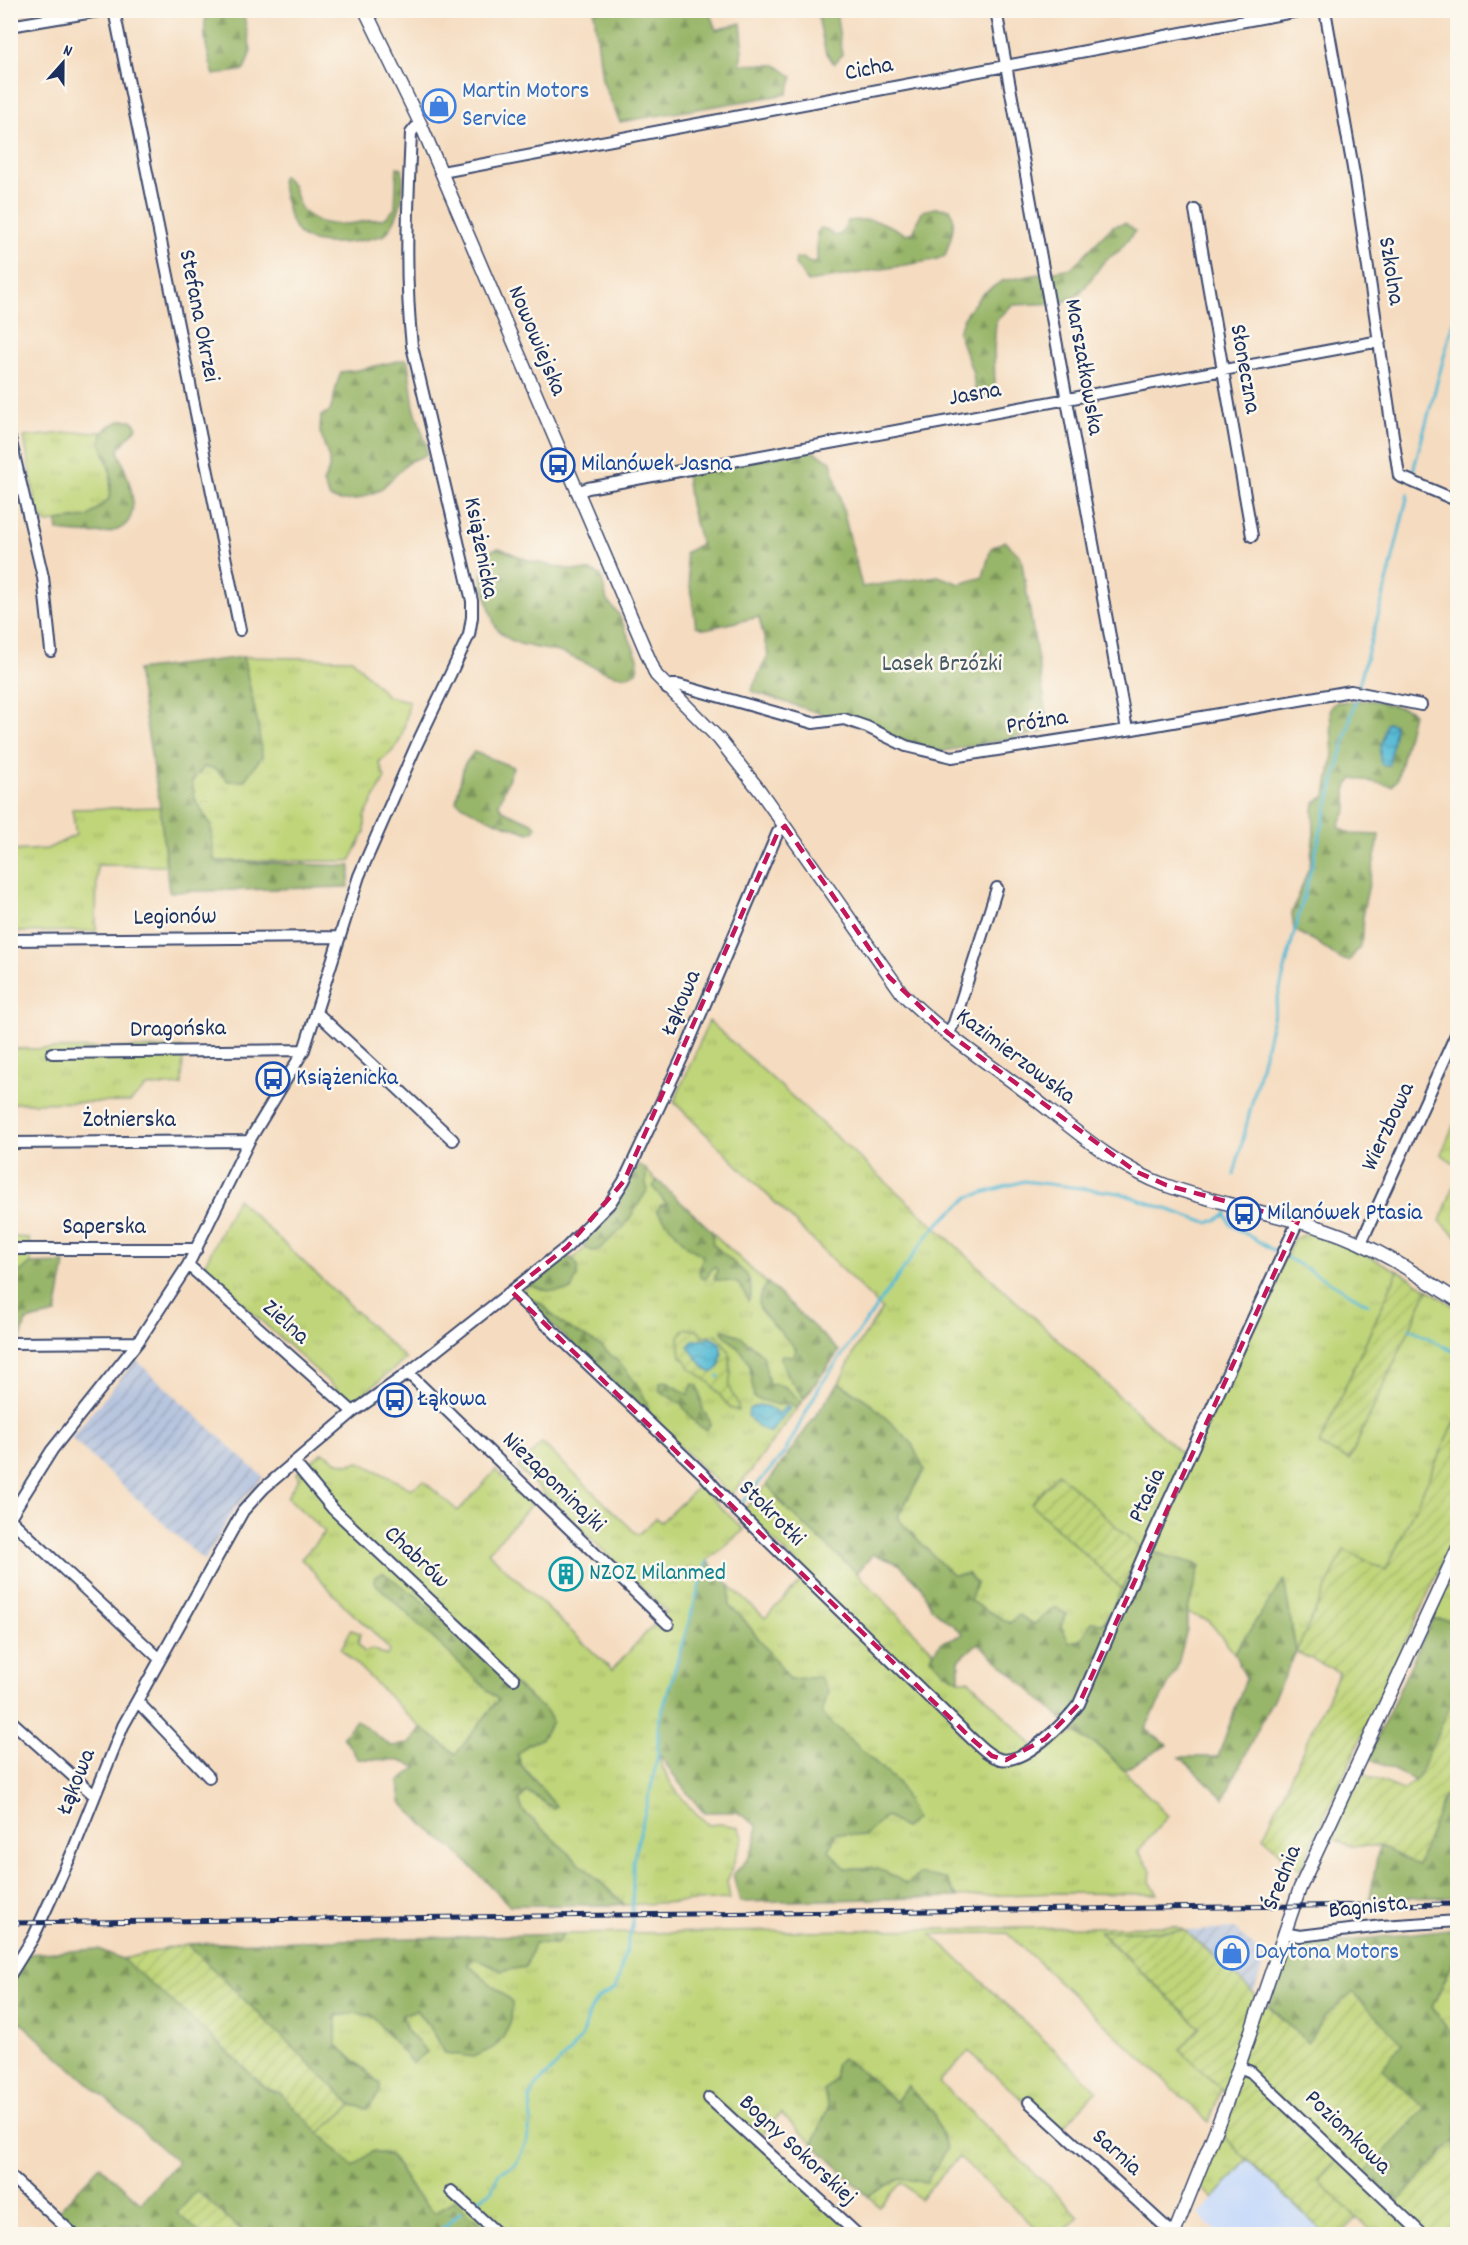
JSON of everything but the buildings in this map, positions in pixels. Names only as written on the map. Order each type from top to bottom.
[{"type":"street","points":[[10,26],[105,10]]},
{"type":"street","name":"Stefana Okrzei","points":[[114,10],[240,630]]},
{"type":"street","name":"Nowowiejska","points":[[365,10],[442,172],[646,654],[656,675],[667,688]]},
{"type":"street","name":"Marszałkowska","points":[[996,10],[1127,730]]},
{"type":"street","name":"Cicha","points":[[442,172],[448,169],[1304,10]]},
{"type":"street","name":"Szkolna","points":[[1325,10],[1354,174],[1399,476],[1458,501]]},
{"type":"street","name":"Książenicka","points":[[10,1518],[52,1450],[138,1342],[188,1265],[249,1141],[304,1050],[359,876],[416,746],[469,634],[472,617],[469,590],[412,346],[409,323],[411,133],[421,124]]},
{"type":"street","name":"Słoneczna","points":[[1195,210],[1252,536]]},
{"type":"street","name":"Jasna","points":[[577,492],[588,488],[1380,341]]},
{"type":"street","points":[[10,438],[43,577],[51,651]]},
{"type":"street","name":"Próżna","points":[[667,688],[678,685],[813,723],[844,719],[867,727],[906,746],[952,757],[1127,730],[1351,691],[1421,705]]},
{"type":"street","name":"Kazimierzowska","points":[[667,688],[719,739],[760,791],[889,977],[918,1010],[1094,1143],[1135,1171],[1166,1185],[1298,1221],[1360,1243],[1396,1260],[1458,1301]]},
{"type":"street","name":"Łąkowa","points":[[10,1975],[41,1920],[72,1853],[123,1726],[243,1511],[264,1488],[353,1412],[408,1372],[567,1247],[610,1203],[624,1181],[683,1056],[778,832],[785,826]]},
{"type":"street","points":[[948,1033],[954,1023],[997,888]]},
{"type":"street","name":"Legionów","points":[[10,940],[339,937]]},
{"type":"street","points":[[316,1012],[453,1140]]},
{"type":"street","name":"Wierzbowa","points":[[1360,1243],[1458,1030]]},
{"type":"street","name":"Dragońska","points":[[52,1053],[304,1050]]},
{"type":"street","name":"Żołnierska","points":[[10,1143],[249,1141]]},
{"type":"street","name":"Ptasia","points":[[1006,1760],[1017,1757],[1045,1739],[1066,1721],[1078,1704],[1145,1552],[1298,1221]]},
{"type":"street","name":"Saperska","points":[[10,1249],[197,1249]]},
{"type":"street","name":"Zielna","points":[[188,1265],[353,1412]]},
{"type":"street","name":"Stokrotki","points":[[511,1291],[703,1474],[730,1504],[957,1724],[992,1756],[1006,1760]]},
{"type":"street","points":[[10,1343],[138,1342]]},
{"type":"street","name":"Niezapominajki","points":[[408,1372],[668,1624]]},
{"type":"street","name":"Chabrów","points":[[294,1462],[333,1509],[514,1679]]},
{"type":"street","points":[[10,1518],[160,1659]]},
{"type":"street","name":"Średnia","points":[[1175,2234],[1217,2130],[1304,1879],[1458,1548]]},
{"type":"street","points":[[137,1701],[209,1777]]},
{"type":"street","points":[[10,1720],[94,1795]]},
{"type":"street","name":"Bagnista","points":[[1284,1933],[1300,1936],[1382,1926],[1458,1921]]},
{"type":"street","name":"Poziomkowa","points":[[1239,2067],[1251,2072],[1422,2235]]},
{"type":"street","name":"Bogny Sokorskiej","points":[[709,2098],[857,2235]]},
{"type":"street","name":"Sarnia","points":[[1029,2102],[1175,2234]]},
{"type":"street","points":[[10,2176],[73,2235]]},
{"type":"street","points":[[451,2191],[498,2235]]},
{"type":"highlighted area","points":[[785,826],[889,977],[948,1033],[1135,1171],[1166,1185],[1298,1221],[1079,1704],[1045,1739],[1006,1760],[992,1756],[973,1740],[511,1291],[567,1247],[624,1181],[778,832]]},
{"type":"shaded area","points":[[136,1360],[263,1477],[235,1508],[204,1561],[71,1438]]},
{"type":"shaded area","points":[[1235,1929],[1265,1958],[1254,1992],[1186,1931]]},
{"type":"shaded area","points":[[1248,2159],[1325,2234],[1219,2234],[1199,2215]]},
{"type":"green space","points":[[208,11],[243,11],[251,51],[244,70],[214,75],[205,35]]},
{"type":"green space","points":[[594,11],[709,11],[716,30],[741,23],[743,43],[740,64],[776,65],[793,77],[787,94],[620,122],[602,80]]},
{"type":"green space","points":[[817,11],[836,11],[842,55],[834,64],[825,50]]},
{"type":"green space","points":[[397,167],[402,168],[401,204],[395,220],[385,235],[352,242],[325,243],[303,237],[296,230],[290,219],[281,181],[283,176],[290,183],[301,208],[307,215],[324,223],[343,224],[382,219],[389,215],[395,208]]},
{"type":"green space","points":[[935,208],[950,209],[952,215],[952,233],[945,256],[934,260],[808,282],[795,264],[796,259],[803,258],[810,263],[817,261],[817,233],[821,228],[828,230],[834,236],[841,234],[848,221],[872,220],[884,223],[905,234],[914,232],[923,211]]},
{"type":"green space","points":[[1125,223],[1135,231],[1119,251],[1105,260],[1080,294],[1061,303],[1012,305],[996,321],[995,390],[989,397],[975,390],[973,373],[958,332],[966,314],[982,294],[1002,281],[1071,268],[1113,226]]},
{"type":"green space","points":[[406,359],[414,407],[426,444],[427,455],[410,461],[380,490],[355,500],[341,501],[330,498],[323,483],[329,469],[329,459],[320,432],[321,416],[330,411],[341,372]]},
{"type":"green space","points":[[123,420],[132,420],[137,427],[118,451],[133,501],[131,516],[125,525],[103,533],[58,531],[57,521],[88,517],[109,499],[111,475],[101,437],[111,425]]},
{"type":"green space","points":[[104,432],[100,442],[111,474],[109,499],[88,517],[48,523],[38,517],[24,437]]},
{"type":"green space","name":"Lasek Brzózki","points":[[810,450],[831,461],[862,587],[938,576],[960,584],[983,577],[991,548],[1005,541],[1021,557],[1048,722],[1043,732],[939,752],[751,691],[768,655],[759,617],[705,629],[696,626],[685,553],[701,544],[690,504],[686,473]]},
{"type":"green space","points":[[499,548],[530,561],[572,570],[591,571],[601,575],[607,601],[618,613],[638,658],[636,672],[627,676],[611,674],[562,653],[520,644],[504,636],[494,622],[484,590],[482,574],[489,551]]},
{"type":"green space","points":[[243,657],[352,659],[387,696],[409,701],[402,736],[394,750],[379,762],[385,778],[365,816],[365,832],[350,861],[214,861],[211,825],[195,800],[192,781],[204,767],[216,769],[229,781],[262,756],[257,720]]},
{"type":"green space","points":[[243,657],[257,720],[262,756],[244,781],[228,781],[216,769],[204,767],[192,781],[195,800],[211,825],[214,861],[351,866],[348,887],[169,892],[160,807],[137,670]]},
{"type":"green space","points":[[1370,700],[1411,710],[1413,713],[1397,780],[1392,786],[1354,778],[1346,790],[1347,809],[1339,827],[1350,834],[1379,835],[1363,911],[1363,935],[1359,948],[1349,961],[1340,959],[1315,941],[1294,930],[1292,913],[1310,865],[1314,833],[1313,809],[1315,803],[1326,795],[1333,755],[1330,710],[1337,702]]},
{"type":"green space","points":[[474,752],[513,767],[499,804],[502,810],[532,823],[536,827],[535,830],[529,833],[501,823],[456,801],[464,765]]},
{"type":"green space","points":[[160,807],[166,866],[97,865],[96,931],[11,932],[10,851],[47,849],[76,835],[72,809]]},
{"type":"green space","points":[[709,1021],[1184,1456],[1294,1239],[1307,1233],[1355,1249],[1398,1271],[1319,1445],[1349,1460],[1428,1289],[1457,1308],[1457,1419],[1386,1570],[1344,1551],[1296,1652],[1284,1581],[1234,1653],[1209,1621],[1187,1613],[1200,1565],[1141,1549],[1031,1504],[1122,1589],[1108,1616],[1089,1636],[1069,1642],[1061,1626],[1010,1624],[969,1601],[976,1583],[968,1574],[952,1576],[897,1518],[924,1470],[869,1402],[839,1383],[857,1347],[882,1309],[674,1102]]},
{"type":"green space","points":[[183,1048],[182,1085],[146,1087],[130,1102],[11,1103],[10,1049]]},
{"type":"green space","points":[[1457,1121],[1457,1165],[1441,1154]]},
{"type":"green space","points":[[640,1165],[839,1351],[731,1495],[522,1297],[522,1291],[565,1256],[573,1259],[585,1248],[584,1237],[612,1215],[636,1167]]},
{"type":"green space","points":[[640,1165],[646,1169],[648,1189],[624,1227],[598,1250],[585,1248],[584,1237],[612,1215],[637,1166]]},
{"type":"green space","points":[[1457,1178],[1457,1237],[1440,1221]]},
{"type":"green space","points":[[657,1180],[712,1231],[713,1244],[746,1274],[751,1288],[748,1301],[742,1288],[736,1283],[714,1280],[717,1270],[714,1267],[706,1279],[701,1278],[699,1271],[703,1256],[687,1246],[657,1211],[661,1205],[667,1205],[653,1187]]},
{"type":"green space","points":[[237,1199],[406,1359],[352,1403],[203,1268]]},
{"type":"green space","points":[[11,1237],[29,1238],[31,1264],[11,1279]]},
{"type":"green space","points":[[565,1256],[573,1259],[578,1266],[577,1276],[571,1290],[550,1291],[529,1285]]},
{"type":"green space","points":[[65,1263],[56,1314],[26,1321],[18,1348],[11,1348],[10,1279],[31,1264]]},
{"type":"green space","points":[[1398,1271],[1428,1289],[1349,1460],[1319,1445]]},
{"type":"green space","points":[[768,1283],[839,1351],[804,1398],[788,1377],[780,1358],[782,1355],[794,1356],[796,1349],[761,1311],[760,1296]]},
{"type":"green space","points":[[522,1297],[541,1304],[563,1324],[610,1354],[640,1389],[645,1398],[649,1417]]},
{"type":"green space","points":[[685,1329],[697,1330],[703,1336],[717,1334],[729,1351],[731,1373],[729,1388],[738,1404],[738,1411],[730,1408],[710,1383],[690,1368],[686,1360],[681,1357],[679,1336]]},
{"type":"green space","points":[[723,1330],[738,1335],[763,1355],[769,1385],[776,1384],[785,1387],[801,1401],[797,1409],[790,1403],[778,1405],[754,1398],[750,1365],[743,1353],[722,1332]]},
{"type":"green space","points":[[666,1381],[688,1395],[693,1384],[698,1386],[703,1410],[711,1423],[706,1430],[696,1424],[681,1404],[660,1391],[660,1382]]},
{"type":"green space","points":[[839,1383],[869,1402],[911,1442],[924,1470],[897,1518],[952,1575],[968,1574],[976,1583],[970,1601],[1010,1623],[1019,1615],[1034,1624],[1055,1607],[1066,1614],[1061,1626],[1069,1642],[1080,1641],[1092,1622],[1105,1623],[1141,1549],[1200,1565],[1187,1612],[1187,1629],[1177,1668],[1145,1729],[1167,1745],[1124,1770],[1104,1750],[1074,1732],[978,1643],[959,1660],[959,1680],[945,1672],[930,1658],[940,1643],[963,1634],[931,1607],[920,1585],[899,1564],[873,1554],[857,1573],[786,1508],[767,1484]]},
{"type":"green space","points":[[1457,1417],[1457,1531],[1300,1870],[1263,1837],[1339,1672],[1296,1652],[1344,1550],[1386,1570]]},
{"type":"green space","points":[[542,1443],[638,1535],[656,1518],[661,1522],[699,1486],[744,1530],[707,1561],[658,1753],[671,1784],[693,1810],[709,1825],[737,1827],[743,1837],[727,1882],[730,1899],[625,1905],[523,1811],[519,1800],[527,1791],[553,1808],[556,1806],[522,1766],[517,1753],[529,1744],[548,1713],[469,1645],[418,1597],[383,1573],[374,1582],[499,1700],[456,1754],[421,1728],[341,1649],[351,1630],[360,1633],[358,1644],[364,1652],[374,1649],[386,1656],[390,1651],[301,1559],[325,1532],[287,1497],[299,1478],[296,1474],[323,1452],[338,1462],[348,1464],[360,1462],[411,1489],[423,1481],[458,1511],[496,1470],[531,1505],[488,1552],[612,1670],[666,1611],[518,1468]]},
{"type":"green space","points":[[1058,1473],[1141,1549],[1122,1589],[1031,1504]]},
{"type":"green space","points":[[767,1484],[786,1508],[857,1573],[934,1652],[930,1658],[959,1680],[969,1680],[1038,1750],[1074,1732],[1104,1750],[1168,1816],[1138,1851],[1151,1870],[1150,1882],[1158,1894],[1056,1893],[957,1897],[946,1879],[906,1884],[878,1869],[846,1869],[829,1851],[836,1833],[865,1836],[886,1815],[904,1828],[915,1819],[899,1784],[822,1714],[828,1692],[790,1679],[741,1616],[729,1606],[730,1586],[765,1618],[800,1582],[806,1572],[743,1511]]},
{"type":"green space","points":[[707,1561],[730,1586],[729,1606],[741,1616],[790,1679],[820,1677],[828,1691],[822,1714],[899,1784],[915,1819],[904,1828],[886,1816],[865,1836],[836,1833],[829,1851],[846,1869],[878,1869],[906,1884],[920,1874],[946,1879],[957,1897],[740,1902],[733,1874],[751,1853],[757,1826],[737,1812],[703,1812],[658,1753],[658,1725]]},
{"type":"green space","points":[[1457,1565],[1457,1620],[1432,1619]]},
{"type":"green space","points":[[383,1573],[418,1597],[469,1645],[548,1713],[552,1722],[541,1739],[529,1744],[517,1754],[522,1766],[556,1806],[553,1808],[527,1791],[519,1800],[523,1811],[625,1905],[509,1905],[458,1853],[429,1830],[401,1802],[399,1781],[417,1767],[397,1760],[358,1759],[343,1737],[356,1720],[391,1746],[409,1744],[421,1728],[456,1754],[498,1700],[374,1582],[375,1577]]},
{"type":"green space","points":[[1284,1580],[1296,1652],[1224,1798],[1180,1757],[1218,1757],[1246,1678],[1234,1653]]},
{"type":"green space","points":[[1432,1619],[1457,1620],[1457,1692],[1416,1781],[1368,1758]]},
{"type":"green space","points":[[1457,1691],[1457,1799],[1444,1797],[1418,1865],[1379,1846],[1352,1846],[1331,1838],[1360,1773],[1403,1790],[1416,1781]]},
{"type":"green space","points":[[1444,1797],[1457,1799],[1457,1897],[1370,1898],[1379,1846],[1418,1864]]},
{"type":"green space","points":[[1174,1926],[1186,1931],[1099,1932],[1200,2027],[1180,2050],[1221,2089],[1209,2122],[1007,1933],[931,1934],[1097,2090],[1058,2133],[969,2051],[939,2082],[1079,2216],[1062,2234],[1042,2234],[959,2157],[920,2199],[902,2182],[879,2207],[868,2196],[901,2178],[908,2086],[896,2102],[863,2072],[835,2064],[835,2080],[824,2090],[828,2108],[813,2144],[781,2113],[759,2138],[861,2234],[491,2234],[454,2200],[435,2213],[414,2192],[390,2155],[373,2151],[353,2168],[319,2133],[352,2105],[368,2108],[380,2084],[336,2044],[336,2016],[356,2013],[372,2016],[412,2063],[427,2052],[407,2031],[402,2014],[416,2010],[434,2033],[445,2053],[512,2002],[467,1965],[475,1958],[502,1971],[534,1943],[556,1944],[564,1934]]},
{"type":"green space","points":[[1457,1928],[1457,1954],[1432,2007],[1448,2030],[1457,2036],[1457,2140],[1396,2203],[1364,2173],[1382,2069],[1402,2043],[1325,2016],[1308,2043],[1269,2006],[1289,1948]]},
{"type":"green space","points":[[1099,1931],[1186,1931],[1308,2043],[1325,2016],[1352,1992],[1402,2043],[1382,2069],[1425,2109],[1364,2173],[1343,2154],[1318,2180],[1357,2218],[1341,2234],[1325,2234],[1222,2135],[1235,2103],[1180,2050],[1200,2027]]},
{"type":"green space","points":[[564,1934],[556,1944],[534,1943],[526,1967],[502,1971],[475,1958],[467,1964],[512,2002],[511,2020],[504,2036],[493,2048],[474,2057],[445,2053],[434,2033],[416,2010],[402,2015],[407,2031],[427,2052],[412,2063],[372,2016],[356,2013],[336,2016],[336,2044],[380,2084],[380,2092],[368,2109],[352,2105],[187,1944]]},
{"type":"green space","points":[[187,1944],[352,2105],[319,2133],[280,2093],[266,2088],[188,2015],[122,1959]]},
{"type":"green space","points":[[98,1949],[122,1959],[188,2015],[266,2088],[280,2093],[353,2167],[373,2151],[390,2155],[414,2192],[435,2213],[454,2200],[491,2234],[245,2234],[197,2191],[177,2213],[201,2234],[152,2234],[146,2230],[123,2225],[114,2234],[82,2234],[57,2212],[100,2166],[141,2203],[177,2162],[11,2014],[12,1980],[28,1954]]},
{"type":"green space","points":[[1457,1954],[1457,2036],[1448,2030],[1432,2007]]},
{"type":"green space","points":[[842,2058],[863,2072],[896,2102],[907,2086],[933,2112],[947,2149],[926,2183],[901,2178],[868,2196],[813,2144],[828,2108],[824,2090],[835,2080],[835,2064]]},
{"type":"green space","points":[[1222,2135],[1248,2159],[1213,2199],[1201,2184]]},
{"type":"green space","points":[[1456,2139],[1457,2234],[1427,2234],[1396,2203]]},
{"type":"green space","points":[[1338,2159],[1416,2234],[1374,2234],[1318,2181]]},
{"type":"green space","points":[[197,2191],[245,2234],[201,2234],[177,2213]]},
{"type":"water","points":[[1388,723],[1394,724],[1395,727],[1389,765],[1383,765],[1380,761],[1380,749]]},
{"type":"water","points":[[711,1338],[720,1343],[722,1355],[719,1368],[712,1373],[706,1370],[688,1347],[693,1340]]},
{"type":"water","points":[[759,1405],[768,1407],[778,1414],[787,1406],[790,1408],[770,1433],[757,1426],[748,1416],[749,1409]]},
{"type":"waterway","points":[[1412,475],[1458,305]]},
{"type":"waterway","points":[[1358,688],[1387,583],[1408,494]]},
{"type":"waterway","points":[[1234,1175],[1356,698]]},
{"type":"waterway","points":[[739,1506],[785,1452],[820,1386],[925,1239],[938,1224],[969,1197],[1024,1181],[1120,1193],[1209,1223],[1226,1215],[1227,1211]]},
{"type":"waterway","points":[[1226,1215],[1231,1225],[1276,1252]]},
{"type":"waterway","points":[[1286,1257],[1368,1304]]},
{"type":"waterway","points":[[1410,1328],[1458,1354]]},
{"type":"waterway","points":[[472,2203],[491,2192],[499,2173],[516,2164],[527,2140],[531,2121],[530,2097],[534,2088],[580,2039],[590,2010],[597,2000],[616,1987],[632,1928],[633,1861],[658,1753],[658,1725],[707,1561]]},
{"type":"waterway","points":[[436,2234],[461,2212]]},
{"type":"railway","points":[[10,1923],[1458,1904]]},
{"type":"place","name":"Martin Motors Service","points":[[439,106]]},
{"type":"place","name":"Milanówek Jasna","points":[[558,465]]},
{"type":"place","name":"Książenicka","points":[[273,1079]]},
{"type":"place","name":"Milanówek Ptasia","points":[[1244,1214]]},
{"type":"place","name":"Łąkowa","points":[[395,1400]]},
{"type":"place","name":"NZOZ Milanmed","points":[[566,1574]]},
{"type":"place","name":"Daytona Motors","points":[[1232,1953]]}]
